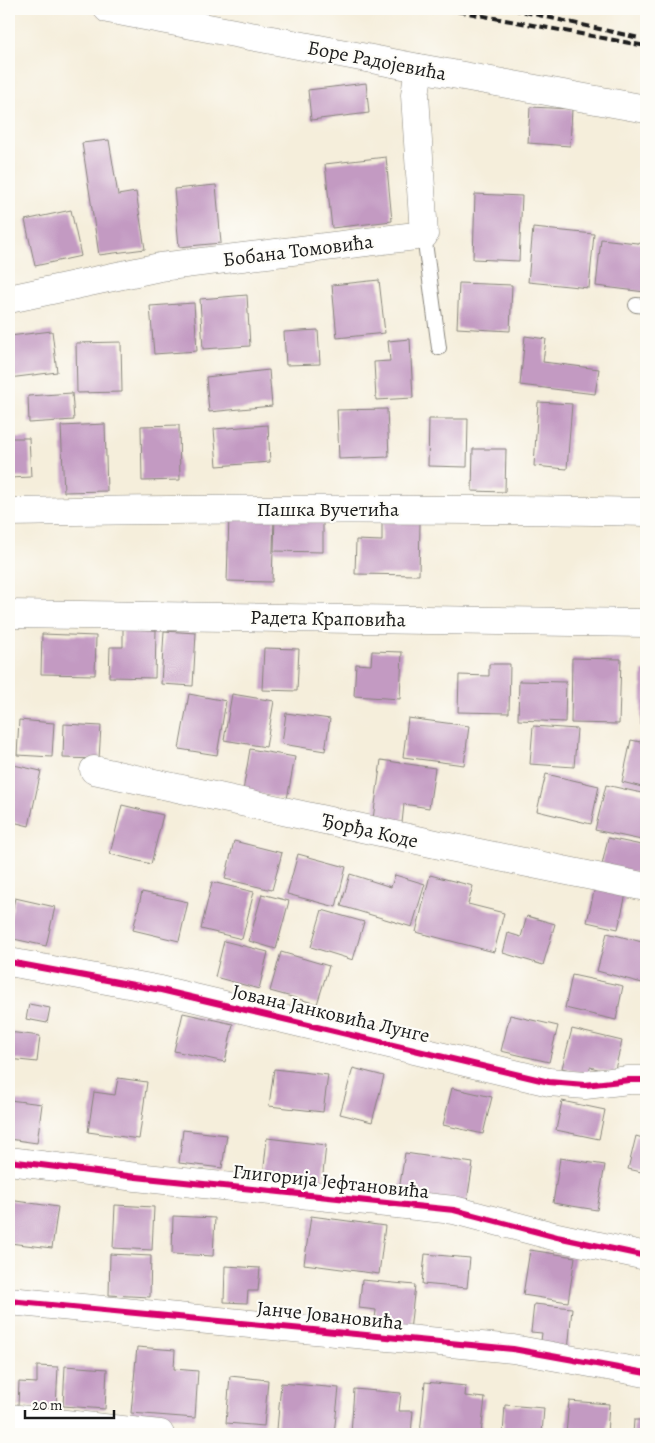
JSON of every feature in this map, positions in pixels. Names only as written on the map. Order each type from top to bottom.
[{"type":"street","name":"Боре Радојевића","points":[[108,9],[419,68],[646,108]]},
{"type":"street","points":[[419,68],[415,95],[424,235]]},
{"type":"street","name":"Бобана Томовића","points":[[9,299],[160,267],[424,235]]},
{"type":"street","name":"Пашка Вучетића","points":[[9,512],[472,509],[646,512]]},
{"type":"street","name":"Радета Краповића","points":[[9,614],[646,623]]},
{"type":"street","name":"Ђорђа Коде","points":[[94,770],[445,846],[646,887]]},
{"type":"street","name":"Јована Јанковића Лунге","points":[[9,962],[161,990],[550,1082],[585,1085],[646,1080]]},
{"type":"street","name":"Глигорија Јефтановића","points":[[9,1161],[136,1177],[454,1210],[556,1237],[646,1256]]},
{"type":"street","name":"Јанче Јовановића","points":[[9,1301],[513,1349],[646,1373]]},
{"type":"street","points":[[9,1418],[160,1434]]},
{"type":"lane","points":[[424,235],[439,348]]},
{"type":"building","points":[[366,83],[369,113],[311,120],[308,90]]},
{"type":"building","points":[[530,107],[572,109],[570,146],[528,143]]},
{"type":"building","points":[[109,140],[118,195],[136,192],[145,249],[99,255],[82,143]]},
{"type":"building","points":[[386,157],[392,221],[332,228],[325,164]]},
{"type":"building","points":[[216,185],[221,243],[179,247],[174,189]]},
{"type":"building","points":[[475,194],[522,196],[519,261],[473,259]]},
{"type":"building","points":[[71,210],[81,256],[35,266],[25,220]]},
{"type":"building","points":[[533,228],[594,234],[589,288],[528,282]]},
{"type":"building","points":[[601,239],[646,244],[645,292],[596,286]]},
{"type":"building","points":[[379,280],[385,333],[337,338],[332,285]]},
{"type":"building","points":[[459,283],[512,285],[510,331],[457,328]]},
{"type":"building","points":[[247,295],[250,346],[203,349],[200,299]]},
{"type":"building","points":[[194,303],[197,351],[154,354],[150,306]]},
{"type":"building","points":[[318,330],[320,364],[286,365],[284,332]]},
{"type":"building","points":[[52,331],[57,372],[9,378],[9,336]]},
{"type":"building","points":[[525,336],[546,339],[543,362],[599,369],[595,394],[520,385]]},
{"type":"building","points":[[410,339],[413,398],[376,400],[374,362],[390,361],[388,341]]},
{"type":"building","points":[[121,342],[122,392],[77,393],[76,343]]},
{"type":"building","points":[[269,370],[272,406],[209,412],[206,377]]},
{"type":"building","points":[[72,393],[74,420],[29,423],[28,396]]},
{"type":"building","points":[[538,402],[572,404],[567,469],[534,466]]},
{"type":"building","points":[[387,409],[389,457],[339,459],[337,410]]},
{"type":"building","points":[[429,419],[468,419],[467,467],[428,466]]},
{"type":"building","points":[[105,424],[107,491],[64,492],[61,426]]},
{"type":"building","points":[[179,425],[180,480],[142,481],[141,426]]},
{"type":"building","points":[[268,425],[270,462],[217,466],[214,429]]},
{"type":"building","points":[[9,438],[29,438],[31,477],[9,478]]},
{"type":"building","points":[[473,449],[506,449],[505,492],[472,491]]},
{"type":"building","points":[[229,516],[274,516],[272,582],[227,581]]},
{"type":"building","points":[[275,516],[323,517],[323,552],[274,551]]},
{"type":"building","points":[[382,521],[420,523],[419,575],[355,574],[356,540],[382,541]]},
{"type":"building","points":[[123,629],[156,630],[155,678],[109,677],[110,647],[123,647]]},
{"type":"building","points":[[164,631],[196,633],[193,686],[161,684]]},
{"type":"building","points":[[42,634],[96,636],[95,675],[41,674]]},
{"type":"building","points":[[264,648],[299,649],[297,691],[262,690]]},
{"type":"building","points":[[372,651],[402,652],[400,699],[354,696],[356,664],[371,665]]},
{"type":"building","points":[[572,658],[621,659],[619,724],[571,723]]},
{"type":"building","points":[[489,664],[510,664],[509,713],[458,712],[459,675],[489,676]]},
{"type":"building","points":[[642,671],[646,671],[646,726],[641,726]]},
{"type":"building","points":[[519,681],[566,682],[565,722],[518,720]]},
{"type":"building","points":[[189,694],[226,701],[217,755],[179,749]]},
{"type":"building","points":[[232,694],[274,701],[266,747],[224,740]]},
{"type":"building","points":[[286,713],[330,719],[325,751],[282,744]]},
{"type":"building","points":[[408,718],[469,726],[464,765],[403,757]]},
{"type":"building","points":[[19,720],[54,723],[52,757],[17,755]]},
{"type":"building","points":[[64,724],[101,726],[99,759],[63,758]]},
{"type":"building","points":[[533,726],[577,729],[574,767],[530,764]]},
{"type":"building","points":[[631,740],[646,743],[646,788],[622,782]]},
{"type":"building","points":[[250,749],[295,757],[287,799],[243,791]]},
{"type":"building","points":[[381,760],[435,768],[429,808],[404,804],[402,823],[373,819]]},
{"type":"building","points":[[9,764],[41,771],[29,826],[9,821]]},
{"type":"building","points":[[546,774],[599,786],[591,824],[537,811]]},
{"type":"building","points":[[606,785],[646,794],[646,841],[595,830]]},
{"type":"building","points":[[122,805],[163,815],[151,864],[110,854]]},
{"type":"building","points":[[608,838],[646,846],[646,875],[602,865]]},
{"type":"building","points":[[234,841],[282,853],[272,890],[225,879]]},
{"type":"building","points":[[298,854],[346,867],[336,907],[287,894]]},
{"type":"building","points":[[350,874],[391,887],[395,875],[425,884],[412,927],[341,906]]},
{"type":"building","points":[[430,875],[473,886],[468,904],[504,913],[494,952],[416,932]]},
{"type":"building","points":[[212,882],[254,892],[242,939],[201,929]]},
{"type":"building","points":[[595,887],[626,894],[618,929],[587,922]]},
{"type":"building","points":[[142,892],[188,902],[179,941],[133,930]]},
{"type":"building","points":[[262,894],[289,901],[276,949],[249,941]]},
{"type":"building","points":[[15,898],[55,907],[46,946],[9,938],[9,924]]},
{"type":"building","points":[[322,910],[364,922],[353,960],[311,947]]},
{"type":"building","points":[[527,916],[555,924],[543,965],[503,953],[508,933],[521,937]]},
{"type":"building","points":[[607,933],[646,943],[646,984],[597,971]]},
{"type":"building","points":[[224,941],[268,952],[259,989],[215,977]]},
{"type":"building","points":[[281,952],[329,966],[317,1004],[270,991]]},
{"type":"building","points":[[572,975],[623,986],[616,1020],[565,1008]]},
{"type":"building","points":[[29,1004],[50,1008],[47,1023],[26,1019]]},
{"type":"building","points":[[183,1013],[233,1024],[225,1062],[174,1051]]},
{"type":"building","points":[[510,1015],[558,1026],[549,1062],[501,1051]]},
{"type":"building","points":[[572,1029],[622,1041],[614,1073],[590,1067],[589,1075],[562,1068]]},
{"type":"building","points":[[9,1032],[40,1036],[37,1062],[9,1059]]},
{"type":"building","points":[[353,1068],[384,1076],[372,1122],[340,1114]]},
{"type":"building","points":[[274,1069],[328,1075],[323,1112],[269,1106]]},
{"type":"building","points":[[118,1078],[147,1082],[139,1139],[88,1132],[94,1092],[115,1095]]},
{"type":"building","points":[[452,1088],[492,1097],[483,1134],[443,1125]]},
{"type":"building","points":[[9,1100],[42,1104],[37,1143],[9,1139]]},
{"type":"building","points":[[562,1101],[605,1110],[599,1139],[556,1130]]},
{"type":"building","points":[[183,1130],[227,1135],[222,1168],[179,1163]]},
{"type":"building","points":[[636,1136],[646,1139],[646,1173],[628,1169]]},
{"type":"building","points":[[267,1138],[326,1145],[322,1183],[263,1176]]},
{"type":"building","points":[[405,1153],[473,1163],[466,1207],[398,1196]]},
{"type":"building","points":[[560,1158],[605,1165],[597,1210],[553,1203]]},
{"type":"building","points":[[9,1200],[58,1207],[52,1248],[9,1243]]},
{"type":"building","points":[[115,1205],[154,1207],[152,1250],[113,1248]]},
{"type":"building","points":[[173,1216],[215,1218],[213,1256],[172,1254]]},
{"type":"building","points":[[311,1216],[385,1226],[379,1274],[304,1264]]},
{"type":"building","points":[[530,1250],[575,1257],[568,1302],[523,1295]]},
{"type":"building","points":[[110,1254],[151,1256],[150,1297],[109,1295]]},
{"type":"building","points":[[425,1254],[470,1258],[467,1288],[422,1284]]},
{"type":"building","points":[[225,1266],[260,1268],[258,1291],[248,1291],[247,1303],[224,1302]]},
{"type":"building","points":[[362,1280],[415,1285],[410,1331],[374,1328],[376,1310],[359,1308]]},
{"type":"building","points":[[534,1304],[572,1308],[568,1351],[540,1349],[542,1333],[531,1332]]},
{"type":"building","points":[[137,1347],[175,1350],[174,1369],[198,1371],[195,1418],[131,1413]]},
{"type":"building","points":[[37,1366],[58,1367],[56,1408],[18,1406],[19,1382],[37,1383]]},
{"type":"building","points":[[65,1366],[107,1369],[105,1409],[63,1406]]},
{"type":"building","points":[[230,1376],[268,1380],[264,1426],[226,1423]]},
{"type":"building","points":[[425,1382],[466,1386],[465,1396],[485,1398],[481,1434],[420,1434]]},
{"type":"building","points":[[281,1383],[339,1388],[334,1434],[277,1430]]},
{"type":"building","points":[[354,1389],[401,1393],[399,1411],[413,1411],[411,1434],[351,1434]]},
{"type":"building","points":[[569,1401],[609,1404],[607,1434],[566,1434]]},
{"type":"building","points":[[505,1405],[544,1408],[542,1434],[503,1434]]},
{"type":"building","points":[[634,1420],[646,1420],[646,1434],[633,1434]]},
{"type":"railway","points":[[446,9],[646,46]]},
{"type":"railway","points":[[512,9],[639,38]]},
{"type":"cycle path","points":[[9,962],[161,990],[549,1082],[585,1085],[646,1080]]},
{"type":"cycle path","points":[[9,1161],[136,1177],[454,1210],[557,1237],[646,1256]]},
{"type":"cycle path","points":[[9,1301],[513,1349],[646,1373]]}]
